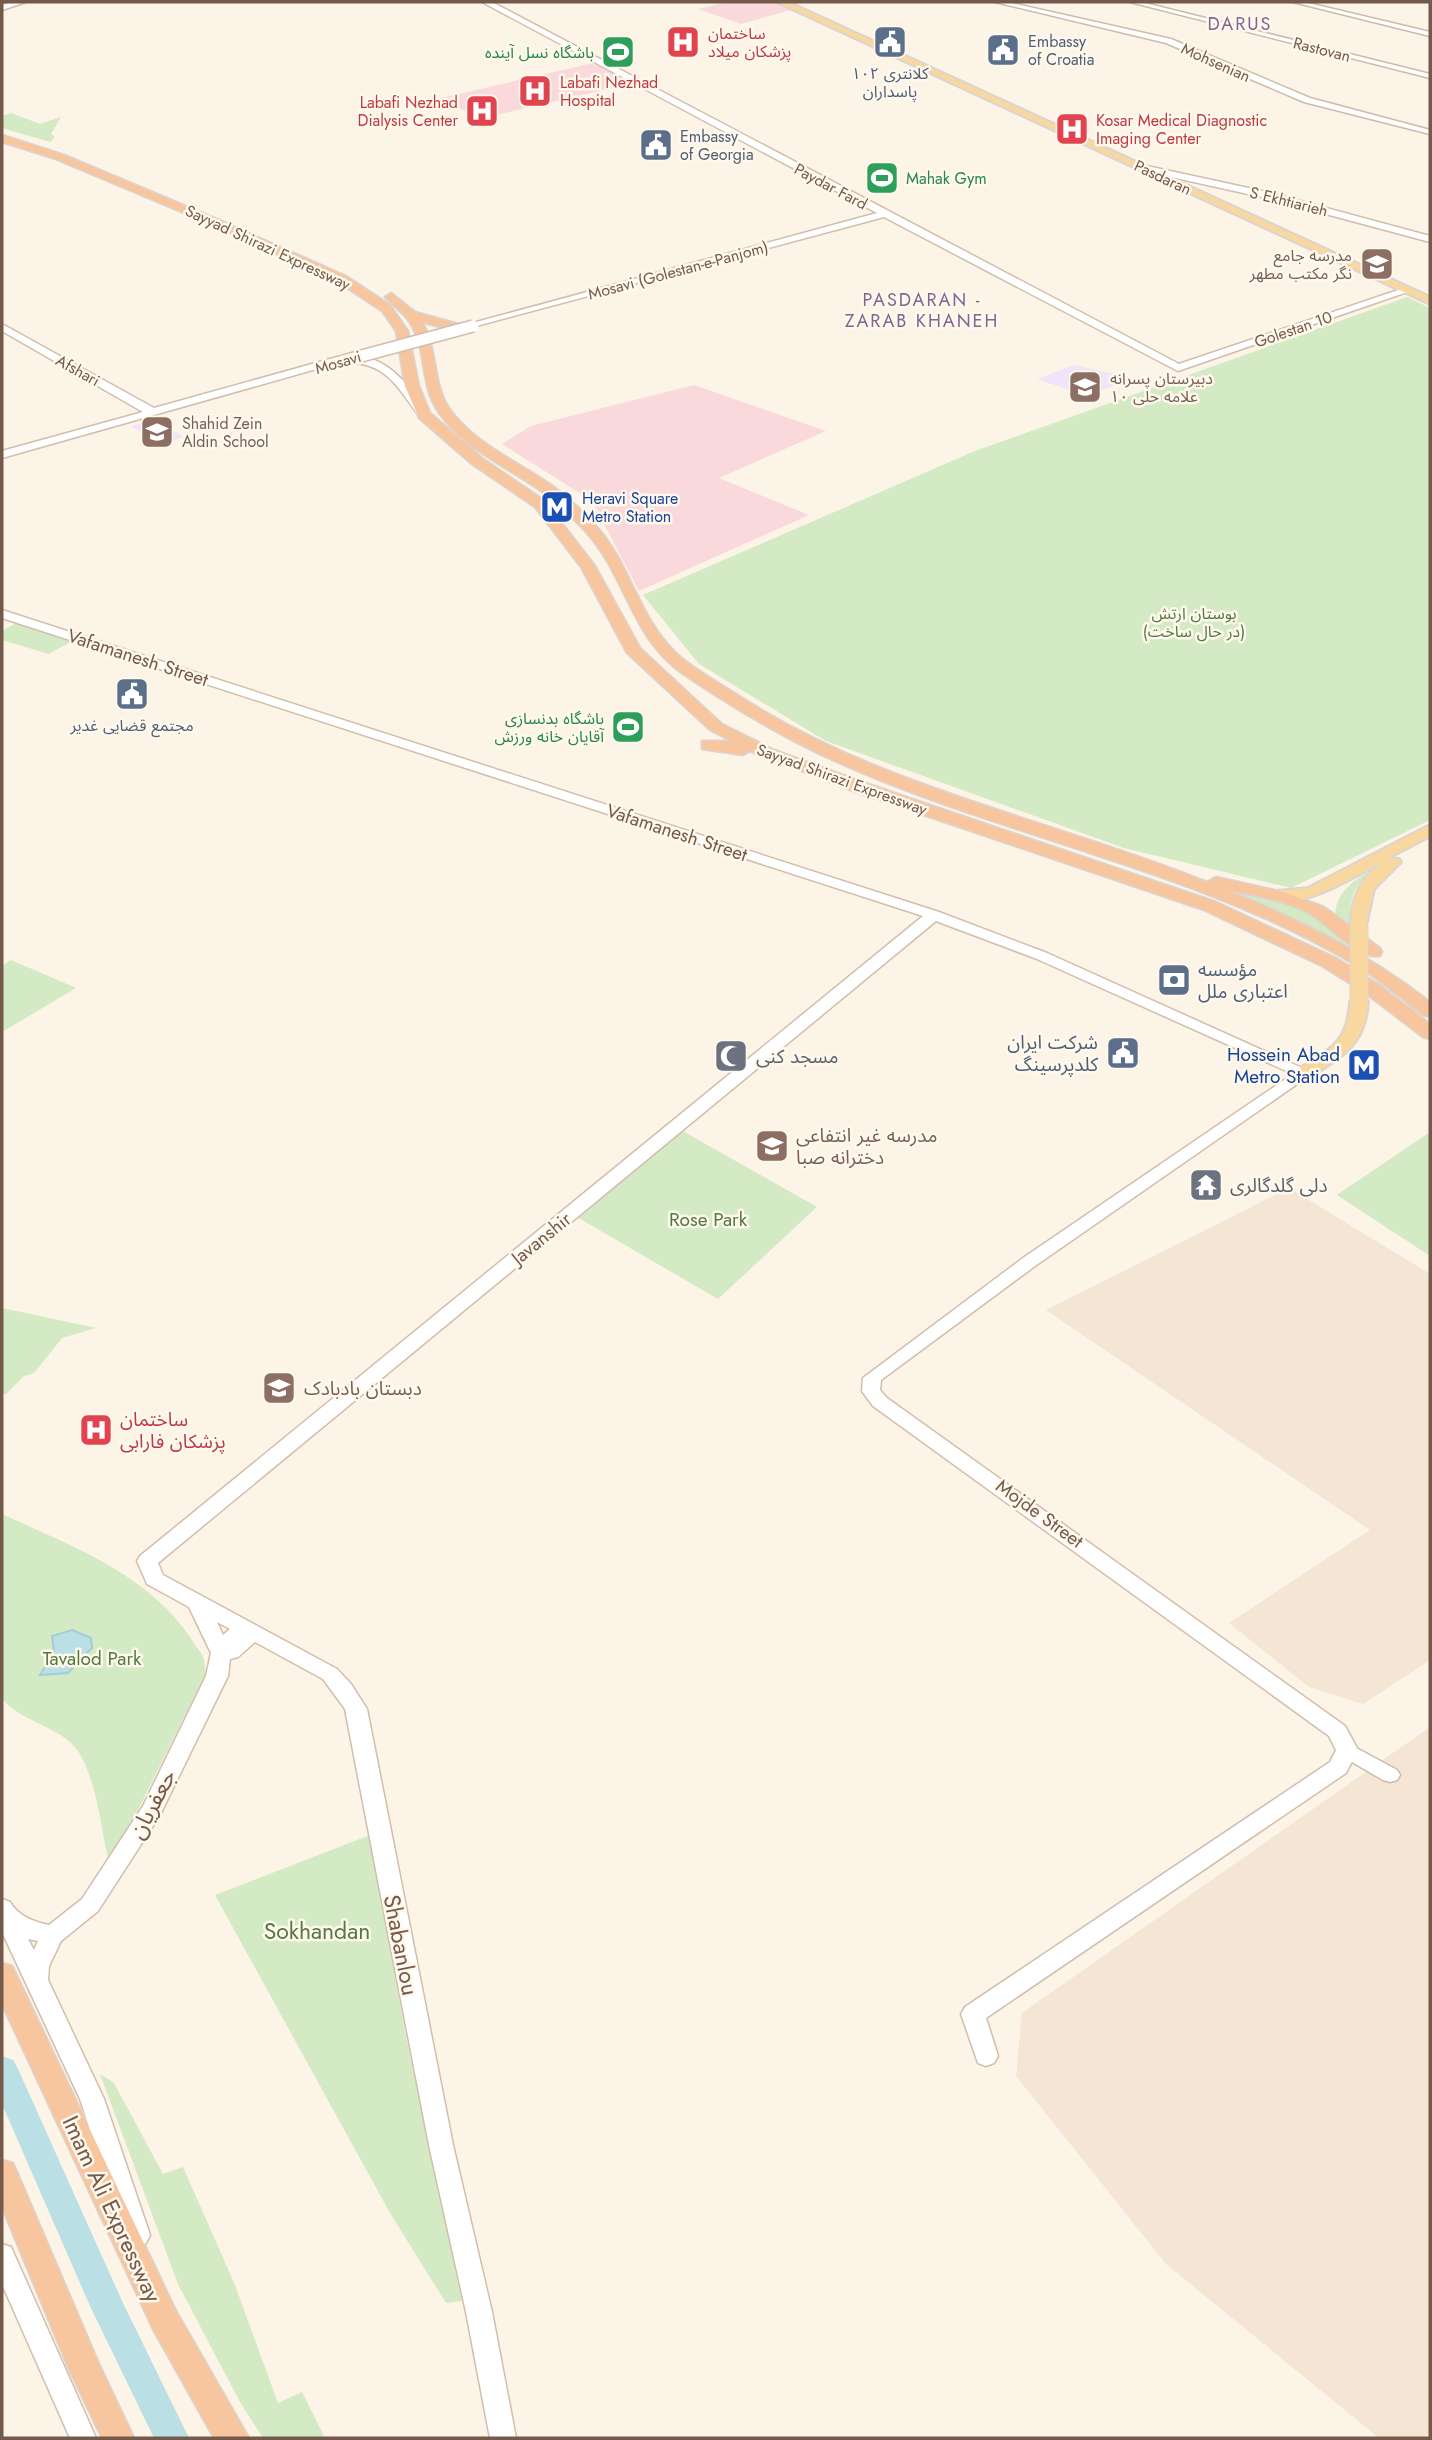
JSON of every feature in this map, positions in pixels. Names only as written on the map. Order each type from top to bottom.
[{"type":"highway","name":"Sayyad Shirazi Expressway","points":[[2,132],[74,153],[184,197],[373,282],[411,315],[421,333],[433,391],[446,413],[464,430],[579,515],[609,552],[642,623],[683,667],[755,714],[815,748],[1229,898],[1312,935],[1370,966],[1430,1011]]},
{"type":"highway","name":"Sayyad Shirazi Expressway","points":[[2,138],[52,154],[161,198],[342,279],[371,296],[398,322],[412,386],[424,415],[477,461],[540,504],[588,566],[633,650],[716,727],[768,754],[1153,886],[1244,922],[1355,977],[1430,1033]]},
{"type":"highway","points":[[411,315],[458,328],[441,338],[436,346],[438,370],[433,391]]},
{"type":"highway","points":[[670,685],[716,717],[725,719],[735,716],[734,712],[694,684],[683,667]]},
{"type":"highway","points":[[807,768],[741,729],[755,725],[785,740],[815,748]]},
{"type":"highway","points":[[708,746],[732,746],[906,810],[944,816]]},
{"type":"highway","points":[[1116,858],[1277,896],[1318,911],[1430,995]]},
{"type":"highway","name":"Imam Ali Expressway","points":[[2,1974],[165,2321],[214,2412],[233,2438]]},
{"type":"highway","points":[[2,2172],[83,2367],[118,2438]]},
{"type":"main road","points":[[2,6],[10,2]]},
{"type":"main road","points":[[2,6],[22,2]]},
{"type":"main road","name":"Paydar Fard","points":[[486,2],[1178,368]]},
{"type":"main road","name":"Pasdaran","points":[[781,2],[1430,301]]},
{"type":"main road","name":"S Ekhtiarieh","points":[[1147,169],[1185,175],[1390,226],[1430,239]]},
{"type":"main road","name":"Mosavi (Golestan-e-Panjom)","points":[[473,326],[883,214]]},
{"type":"main road","name":"Golestan 10","points":[[1178,368],[1408,290]]},
{"type":"main road","name":"Mosavi","points":[[2,455],[473,326]]},
{"type":"main road","name":"Afshari","points":[[2,327],[154,412]]},
{"type":"main road","points":[[342,360],[358,358],[393,370],[424,415]]},
{"type":"main road","name":"Vafamanesh Street","points":[[2,612],[934,915],[1042,956],[1305,1073]]},
{"type":"main road","points":[[1277,896],[1312,892],[1430,830]]},
{"type":"main road","name":"Mojde Street","points":[[1346,1750],[1337,1731],[975,1466],[880,1402],[874,1396],[871,1385],[875,1374],[1029,1262],[1354,1037],[1359,1023],[1361,896],[1366,886],[1385,866],[1430,841]]},
{"type":"main road","name":"Javanshir","points":[[147,1561],[934,915]]},
{"type":"main road","name":"Shabanlou","points":[[147,1561],[154,1579],[330,1674],[344,1689],[356,1709],[438,2132],[481,2323],[503,2438]]},
{"type":"main road","points":[[198,1604],[221,1653]]},
{"type":"main road","points":[[221,1653],[222,1647],[241,1631],[250,1631]]},
{"type":"main road","name":"جعفریان","points":[[36,1982],[37,1966],[53,1936],[90,1905],[129,1849],[152,1809],[217,1676],[221,1653]]},
{"type":"main road","points":[[986,2056],[973,2014],[1338,1767],[1345,1759],[1346,1750]]},
{"type":"main road","points":[[4,1911],[27,1930],[53,1936]]},
{"type":"main road","points":[[4,1911],[92,2099],[165,2321]]},
{"type":"main road","points":[[2,2255],[83,2438]]},
{"type":"street","name":"Mohsenian","points":[[999,2],[1168,41],[1307,100],[1430,132]]},
{"type":"street","name":"Rastovan","points":[[1133,2],[1430,76]]},
{"type":"street","points":[[1296,2],[1430,34]]},
{"type":"street","points":[[1346,1750],[1390,1775]]},
{"type":"shaded area","points":[[728,2],[774,2],[791,10],[741,24],[698,9]]},
{"type":"shaded area","name":"Labafi Nezhad Hospital","points":[[593,63],[633,83],[483,118],[437,99]]},
{"type":"shaded area","name":"دبیرستان پسرانه علامه حلی ۱۰","points":[[1074,365],[1132,378],[1087,396],[1037,379]]},
{"type":"shaded area","points":[[694,385],[826,431],[719,478],[809,515],[639,591],[592,501],[502,444],[531,426]]},
{"type":"shaded area","name":"Shahid Zein Aldin School","points":[[153,420],[184,437],[162,443],[131,426]]},
{"type":"shaded area","points":[[1289,1188],[1430,1274],[1430,1660],[1363,1704],[1309,1687],[1229,1623],[1370,1530],[1046,1310]]},
{"type":"shaded area","points":[[1430,1727],[1430,2438],[1379,2438],[1166,2264],[1016,2076],[1022,2013]]},
{"type":"green space","points":[[11,113],[40,124],[61,117],[51,134],[55,137],[50,142],[2,128],[2,116]]},
{"type":"green space","name":"بوستان ارتش (در حال ساخت)","points":[[1407,297],[1430,308],[1430,820],[1291,888],[1124,848],[826,741],[699,664],[643,595],[975,451]]},
{"type":"green space","points":[[16,623],[74,640],[49,654],[2,640],[2,631]]},
{"type":"green space","points":[[1373,869],[1360,883],[1353,897],[1350,913],[1352,931],[1335,915],[1336,907],[1342,893]]},
{"type":"green space","points":[[1200,881],[1284,900],[1318,914],[1325,925],[1353,939],[1353,951]]},
{"type":"green space","points":[[11,960],[76,988],[2,1032],[2,966]]},
{"type":"green space","name":"Rose Park","points":[[681,1130],[817,1207],[718,1299],[575,1216]]},
{"type":"green space","points":[[1430,1132],[1430,1256],[1337,1195]]},
{"type":"green space","points":[[2,1308],[96,1328],[62,1338],[34,1373],[24,1376],[6,1394],[2,1394]]},
{"type":"green space","name":"Tavalod Park","points":[[2,1514],[80,1550],[129,1578],[152,1595],[172,1615],[202,1654],[205,1675],[109,1862],[96,1798],[79,1753],[63,1737],[18,1712],[2,1699]]},
{"type":"green space","name":"Sokhandan","points":[[370,1835],[405,2031],[462,2301],[446,2303],[390,2213],[215,1895]]},
{"type":"green space","points":[[100,2074],[114,2083],[163,2174],[183,2167],[235,2285],[278,2403],[302,2392],[325,2438],[263,2438],[240,2402],[178,2284]]},
{"type":"water","points":[[72,1630],[91,1638],[92,1648],[68,1673],[40,1675],[54,1652],[52,1636]]},
{"type":"waterway","points":[[2,2069],[107,2306],[172,2438]]},
{"type":"place","name":"ساختمان پزشکان میلاد","points":[[683,42]]},
{"type":"place","name":"کلانتری ۱۰۲ پاسداران","points":[[890,42]]},
{"type":"place","name":"Embassy of Croatia","points":[[1003,50]]},
{"type":"place","name":"باشگاه نسل آینده","points":[[618,52]]},
{"type":"place","name":"Labafi Nezhad Hospital","points":[[535,91]]},
{"type":"place","name":"Labafi Nezhad Dialysis Center","points":[[482,111]]},
{"type":"place","name":"Kosar Medical Diagnostic Imaging Center","points":[[1072,129]]},
{"type":"place","name":"Embassy of Georgia","points":[[656,145]]},
{"type":"place","name":"Mahak Gym","points":[[882,178]]},
{"type":"place","name":"مدرسه جامع نگر مکتب مطهر","points":[[1377,264]]},
{"type":"place","name":"دبیرستان پسرانه علامه حلی ۱۰","points":[[1085,387]]},
{"type":"place","name":"Shahid Zein Aldin School","points":[[157,432]]},
{"type":"place","name":"Heravi Square Metro Station","points":[[557,507]]},
{"type":"place","name":"مجتمع قضایی غدیر","points":[[132,694]]},
{"type":"place","name":"باشگاه بدنسازی آقایان خانه ورزش","points":[[628,727]]},
{"type":"place","name":"مؤسسه اعتباری ملل","points":[[1174,980]]},
{"type":"place","name":"شرکت ایران کلدپرسینگ","points":[[1123,1053]]},
{"type":"place","name":"مسجد کنی","points":[[731,1056]]},
{"type":"place","name":"Hossein Abad Metro Station","points":[[1364,1065]]},
{"type":"place","name":"مدرسه غیر انتفاعی دخترانه صبا","points":[[772,1146]]},
{"type":"place","name":"دلی گلدگالری","points":[[1206,1185]]},
{"type":"place","name":"دبستان بادبادک","points":[[279,1388]]},
{"type":"place","name":"ساختمان پزشکان فارابی","points":[[96,1430]]},
{"type":"district","name":"DARUS","points":[[1240,24]]},
{"type":"district","name":"PASDARAN - ZARAB KHANEH","points":[[922,310]]}]
